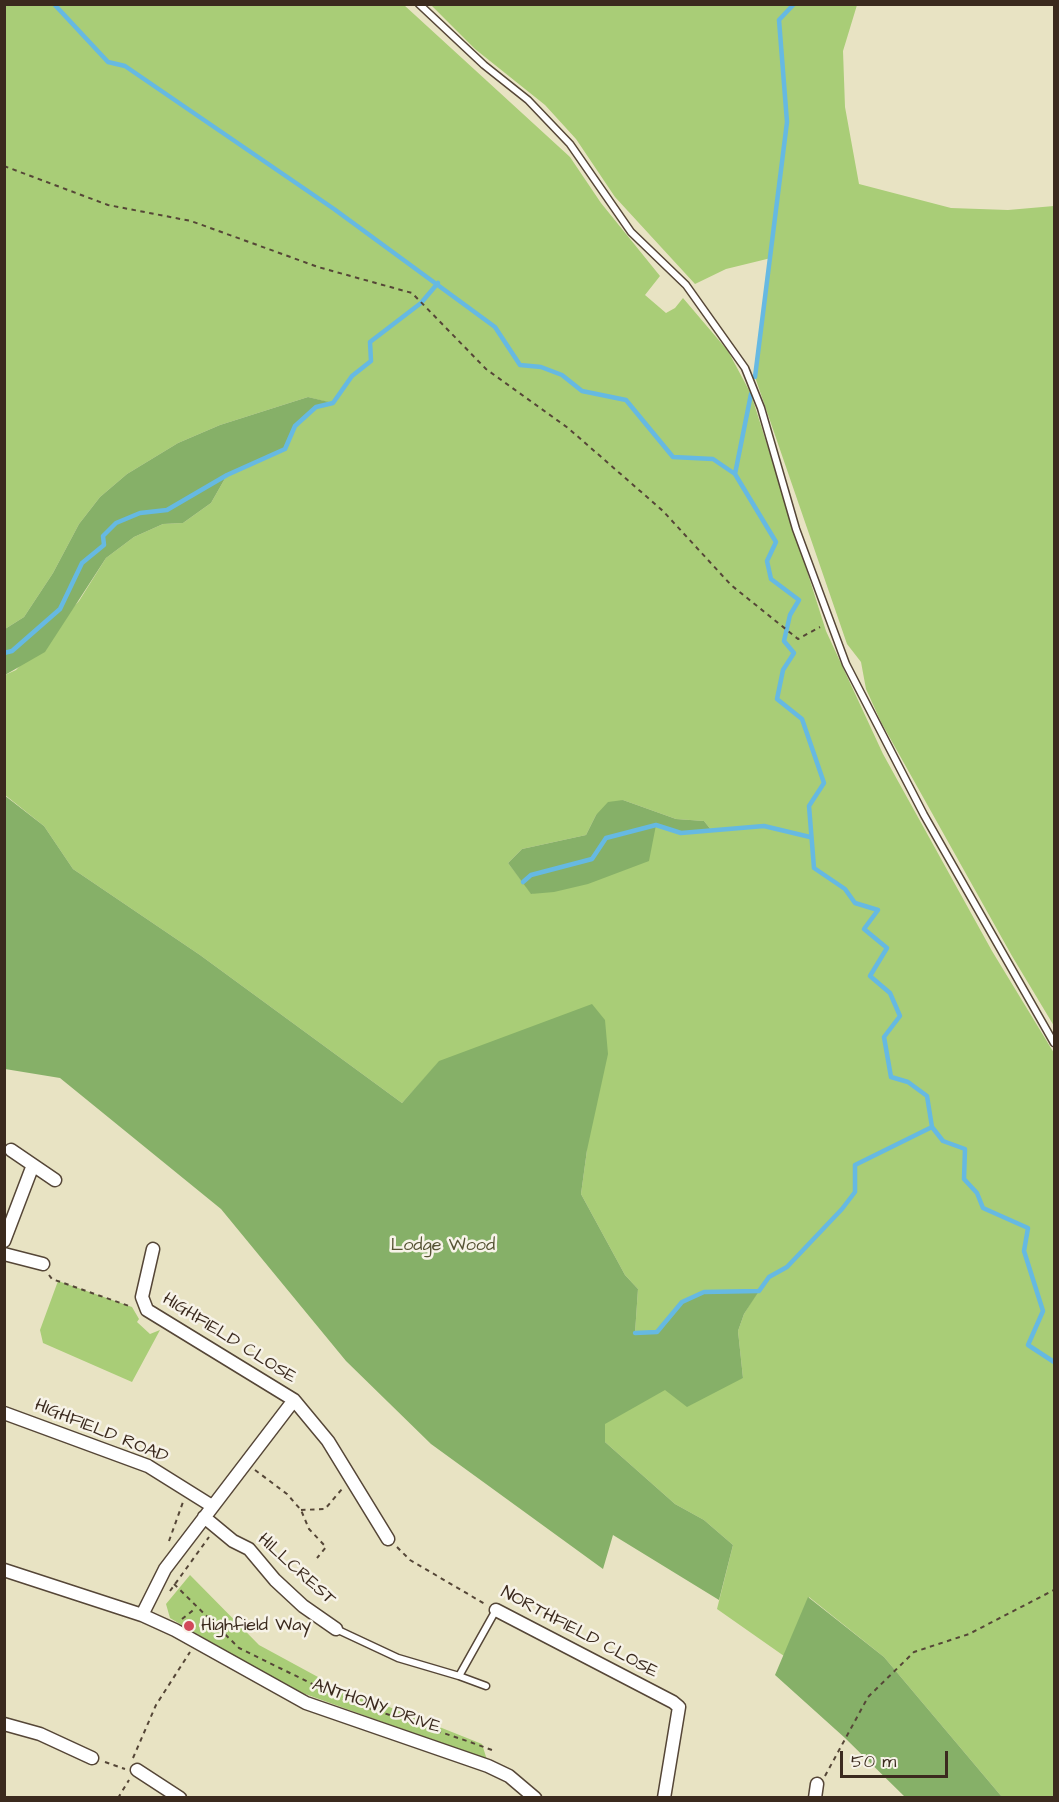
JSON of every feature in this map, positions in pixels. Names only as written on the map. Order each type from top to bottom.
[{"type":"street","points":[[11,1150],[55,1180]]},
{"type":"street","points":[[4,1241],[33,1165]]},
{"type":"street","name":"HIGHFIELD CLOSE","points":[[153,1249],[142,1297],[152,1314],[193,1336],[294,1401],[328,1441],[388,1539]]},
{"type":"street","points":[[4,1254],[43,1264]]},
{"type":"street","points":[[142,1615],[172,1560],[294,1401]]},
{"type":"street","name":"HIGHFIELD ROAD","points":[[4,1413],[148,1466],[212,1506]]},
{"type":"street","name":"HILLCREST","points":[[204,1517],[232,1541],[249,1549],[275,1580],[303,1606],[336,1629]]},
{"type":"street","name":"ANTHONY DRIVE","points":[[4,1570],[142,1615],[306,1703],[498,1771],[535,1797]]},
{"type":"street","name":"NORTHFIELD CLOSE","points":[[496,1610],[679,1707],[664,1797]]},
{"type":"street","points":[[4,1724],[40,1734],[92,1758]]},
{"type":"street","points":[[132,1770],[180,1797]]},
{"type":"street","points":[[815,1797],[817,1784]]},
{"type":"lane","points":[[419,4],[484,65],[528,100],[570,144],[631,232],[686,285],[745,368],[761,408],[796,529],[846,664],[924,815],[1054,1043]]},
{"type":"lane","points":[[459,1676],[496,1610]]},
{"type":"lane","points":[[336,1629],[398,1658],[486,1686]]},
{"type":"path","points":[[4,166],[108,205],[191,221],[318,267],[412,293],[486,369],[568,428],[663,511],[731,585],[798,639],[831,624]]},
{"type":"path","points":[[43,1264],[52,1279],[132,1307],[145,1305]]},
{"type":"path","points":[[246,1463],[287,1494],[301,1510],[309,1529],[326,1547],[318,1558]]},
{"type":"path","points":[[301,1510],[325,1509],[352,1478]]},
{"type":"path","points":[[188,1491],[168,1542],[172,1560],[170,1580],[239,1648],[345,1700],[492,1750],[498,1771]]},
{"type":"path","points":[[168,1594],[216,1527]]},
{"type":"path","name":"NORTHFIELD CLOSE","points":[[388,1539],[410,1560],[496,1610]]},
{"type":"path","points":[[817,1784],[825,1776],[868,1697],[914,1652],[969,1634],[1054,1590]]},
{"type":"path","points":[[177,1621],[197,1608]]},
{"type":"path","points":[[118,1797],[129,1779],[156,1705],[196,1642]]},
{"type":"path","points":[[92,1758],[132,1770]]},
{"type":"green space","points":[[5,5],[404,5],[570,157],[601,203],[660,276],[645,295],[666,313],[675,308],[683,298],[728,351],[751,394],[826,631],[883,754],[992,951],[1054,1053],[1054,1797],[1002,1797],[884,1657],[809,1597],[784,1656],[717,1609],[733,1545],[704,1520],[675,1504],[605,1442],[605,1423],[665,1389],[743,1378],[738,1331],[744,1314],[758,1291],[704,1292],[682,1302],[657,1332],[635,1333],[638,1289],[625,1275],[581,1194],[587,1150],[440,1061],[402,1103],[200,955],[73,869],[44,826],[5,795],[5,675],[16,670],[79,601],[106,558],[134,537],[163,524],[183,523],[211,503],[227,475],[285,449],[295,426],[316,407],[331,403],[308,397],[220,425],[178,443],[127,474],[100,497],[79,524],[53,573],[24,617],[5,629]],"holes":[[[623,800],[676,819],[704,821],[712,831],[681,833],[656,825],[532,894],[508,863],[522,849],[586,835],[596,815]]]},
{"type":"green space","points":[[431,5],[857,5],[843,51],[845,107],[859,184],[951,208],[1008,210],[1054,206],[1054,1026],[1012,956],[881,722],[866,689],[861,662],[847,644],[755,377],[771,258],[726,269],[695,284],[615,197],[576,139],[545,105],[475,49]]},
{"type":"green space","points":[[308,397],[333,403],[316,407],[295,426],[285,449],[227,475],[211,503],[183,523],[163,524],[134,537],[106,558],[45,652],[5,675],[5,629],[24,617],[53,573],[79,524],[100,497],[127,474],[178,443],[220,425]]},
{"type":"green space","name":"Lodge Wood","points":[[4,795],[44,826],[73,869],[200,955],[402,1103],[439,1061],[592,1004],[605,1020],[608,1054],[587,1150],[581,1194],[625,1275],[638,1289],[635,1333],[657,1332],[682,1302],[704,1292],[759,1291],[744,1314],[738,1331],[743,1378],[687,1407],[665,1390],[605,1424],[605,1442],[675,1504],[704,1520],[733,1545],[719,1600],[613,1535],[603,1569],[431,1444],[346,1361],[221,1209],[60,1078],[5,1069]]},
{"type":"green space","points":[[623,800],[676,819],[704,821],[712,831],[681,833],[656,825],[649,861],[588,884],[554,892],[531,894],[508,863],[522,849],[586,835],[596,815],[608,802]]},
{"type":"green space","points":[[58,1281],[132,1307],[139,1319],[137,1322],[150,1334],[160,1330],[132,1382],[43,1343],[40,1330]]},
{"type":"green space","points":[[190,1575],[259,1645],[329,1683],[482,1744],[487,1760],[286,1687],[170,1618],[166,1604]]},
{"type":"green space","points":[[808,1597],[884,1657],[1002,1797],[905,1797],[845,1738],[775,1675]]},
{"type":"waterway","points":[[54,4],[108,62],[125,66],[334,209],[495,327],[520,365],[541,367],[562,375],[582,391],[626,400],[673,457],[713,459],[735,474],[776,542],[767,561],[771,579],[799,600],[790,615],[784,641],[794,653],[783,670],[777,699],[802,719],[824,783],[809,806],[814,868],[845,889],[855,903],[878,910],[864,929],[887,948],[870,976],[890,993],[900,1016],[884,1037],[891,1077],[908,1082],[927,1096],[932,1127],[943,1141],[965,1149],[964,1179],[977,1193],[983,1208],[1028,1228],[1024,1251],[1043,1311],[1028,1345],[1054,1362]]},
{"type":"waterway","points":[[755,377],[787,122],[779,20],[794,4]]},
{"type":"waterway","points":[[4,653],[12,651],[60,609],[82,563],[104,545],[103,536],[116,523],[140,513],[167,510],[227,475],[285,449],[295,426],[316,407],[333,403],[352,376],[371,361],[370,342],[421,303],[438,283]]},
{"type":"waterway","points":[[735,474],[751,394]]},
{"type":"waterway","points":[[523,882],[531,875],[592,859],[606,838],[656,825],[681,833],[764,826],[810,837]]},
{"type":"waterway","points":[[635,1333],[657,1332],[682,1302],[704,1292],[759,1291],[769,1277],[787,1267],[855,1192],[855,1165],[932,1127]]},
{"type":"place","name":"Highfield Way","points":[[189,1626]]}]
